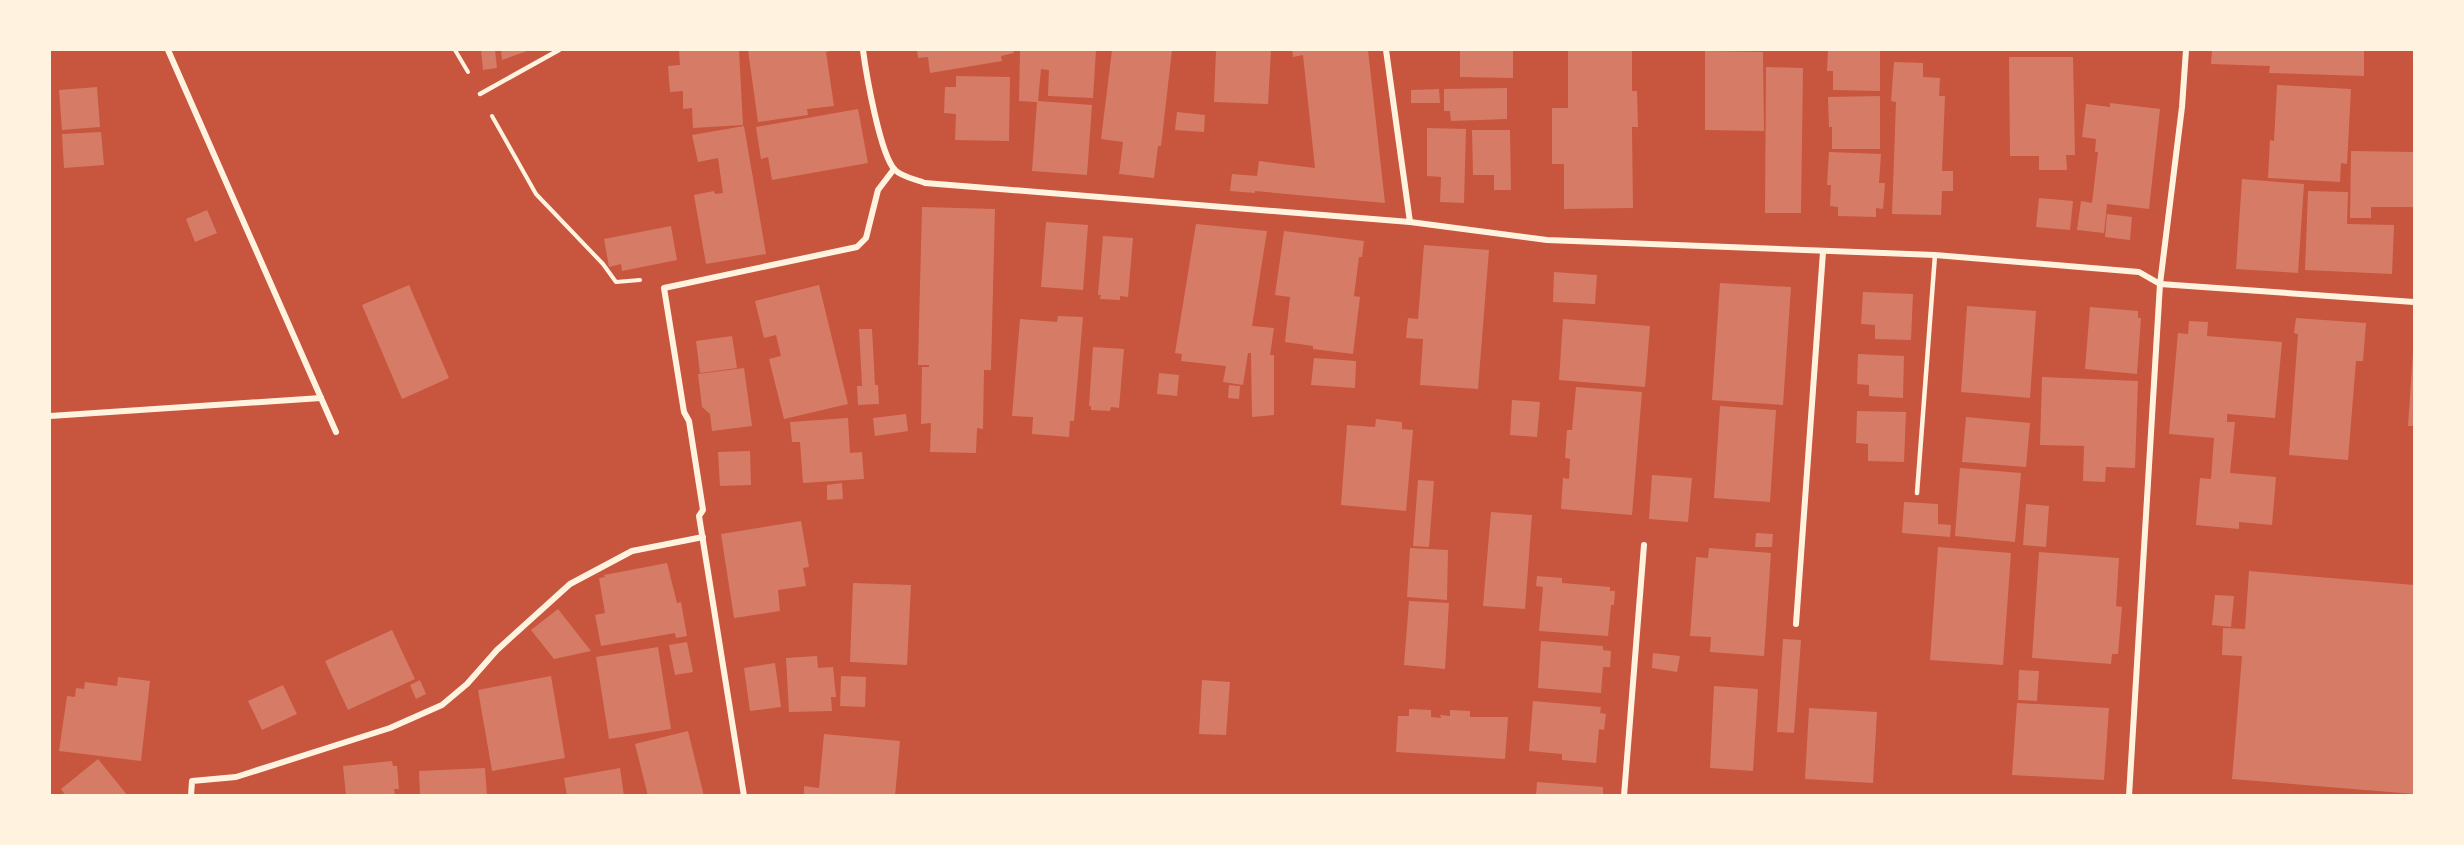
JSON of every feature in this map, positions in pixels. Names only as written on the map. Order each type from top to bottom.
[{"type":"street","points":[[168,50],[336,432]]},
{"type":"street","points":[[862,50],[871,99],[894,169],[903,176],[925,183],[1410,222],[1547,240],[1935,255],[2139,272],[2160,284],[2415,302]]},
{"type":"street","points":[[1386,50],[1410,222]]},
{"type":"street","points":[[2129,795],[2160,284],[2182,107],[2186,50]]},
{"type":"street","points":[[744,795],[699,516],[703,510],[693,443],[689,421],[684,412],[664,288],[777,266],[781,262],[857,247],[866,238],[878,190],[894,169]]},
{"type":"street","points":[[1796,624],[1823,252]]},
{"type":"street","points":[[50,416],[321,398]]},
{"type":"street","points":[[191,795],[192,781],[236,777],[390,728],[442,705],[467,684],[497,650],[570,584],[632,551],[703,537]]},
{"type":"street","points":[[1624,795],[1644,545]]},
{"type":"lane","points":[[480,94],[559,50]]},
{"type":"lane","points":[[1917,493],[1935,255]]},
{"type":"path","points":[[455,50],[536,194],[603,264],[616,282],[658,278],[664,288]]},
{"type":"building","points":[[481,50],[495,50],[497,68],[483,70]]},
{"type":"building","points":[[501,50],[530,50],[502,60]]},
{"type":"building","points":[[679,50],[739,50],[743,125],[693,128],[692,108],[683,109],[683,91],[670,92],[668,66],[680,65]]},
{"type":"building","points":[[748,50],[835,50],[826,52],[834,106],[807,109],[808,115],[758,122]]},
{"type":"building","points":[[917,50],[1013,50],[1014,53],[1001,56],[1002,61],[930,73],[928,57],[918,58]]},
{"type":"building","points":[[1020,50],[1096,50],[1093,98],[1048,96],[1049,70],[1041,69],[1038,101],[1092,105],[1087,175],[1032,171],[1037,102],[1019,101]]},
{"type":"building","points":[[1112,50],[1172,50],[1161,146],[1158,146],[1154,178],[1119,174],[1123,142],[1101,139]]},
{"type":"building","points":[[1216,50],[1271,50],[1268,104],[1214,102]]},
{"type":"building","points":[[1292,50],[1368,50],[1385,203],[1255,191],[1255,193],[1230,191],[1232,174],[1257,176],[1259,161],[1315,168],[1303,55],[1293,57]]},
{"type":"building","points":[[1460,50],[1513,50],[1513,78],[1460,77]]},
{"type":"building","points":[[1568,50],[1632,50],[1632,91],[1637,91],[1638,127],[1632,127],[1633,208],[1564,209],[1564,164],[1552,164],[1552,108],[1568,108]]},
{"type":"building","points":[[1828,50],[1880,50],[1880,91],[1833,90],[1833,71],[1827,71]]},
{"type":"building","points":[[2212,50],[2364,50],[2364,76],[2269,73],[2270,66],[2211,64]]},
{"type":"building","points":[[1705,51],[1763,52],[1764,131],[1705,130]]},
{"type":"building","points":[[2009,57],[2073,57],[2075,155],[2066,155],[2067,170],[2039,170],[2039,156],[2010,156]]},
{"type":"building","points":[[1894,62],[1923,63],[1923,77],[1940,78],[1939,96],[1945,96],[1942,171],[1953,171],[1953,191],[1942,191],[1941,215],[1892,214],[1896,102],[1891,101]]},
{"type":"building","points":[[1766,67],[1803,68],[1801,213],[1765,213]]},
{"type":"building","points":[[956,76],[1010,77],[1009,141],[955,140],[956,114],[944,113],[945,87],[956,87]]},
{"type":"building","points":[[2277,85],[2351,89],[2347,164],[2341,163],[2340,182],[2268,178],[2270,140],[2274,141]]},
{"type":"building","points":[[97,87],[100,127],[62,130],[59,90]]},
{"type":"building","points":[[1507,88],[1507,119],[1451,121],[1450,111],[1444,111],[1444,89]]},
{"type":"building","points":[[1439,89],[1440,103],[1411,103],[1411,90]]},
{"type":"building","points":[[1880,96],[1880,149],[1832,149],[1828,97]]},
{"type":"building","points":[[2110,103],[2160,109],[2149,209],[2107,204],[2104,233],[2077,230],[2081,201],[2092,203],[2098,152],[2095,152],[2096,139],[2082,137],[2086,104],[2110,107]]},
{"type":"building","points":[[858,109],[868,163],[772,180],[768,157],[761,159],[756,127]]},
{"type":"building","points":[[1177,112],[1205,115],[1204,132],[1175,130]]},
{"type":"building","points":[[744,126],[766,254],[706,264],[694,195],[714,191],[715,194],[723,193],[718,158],[698,162],[692,135]]},
{"type":"building","points":[[1427,128],[1466,129],[1464,203],[1440,202],[1441,177],[1427,176]]},
{"type":"building","points":[[1472,130],[1510,130],[1511,190],[1494,190],[1494,175],[1473,175]]},
{"type":"building","points":[[101,132],[104,165],[64,168],[62,134]]},
{"type":"building","points":[[2351,151],[2414,152],[2414,207],[2371,207],[2371,218],[2350,218]]},
{"type":"building","points":[[1829,152],[1881,154],[1879,183],[1885,183],[1883,209],[1876,208],[1876,217],[1838,216],[1838,207],[1830,206],[1831,185],[1827,185]]},
{"type":"building","points":[[2242,179],[2304,184],[2298,273],[2236,269]]},
{"type":"building","points":[[2308,191],[2348,192],[2347,224],[2394,225],[2392,274],[2305,270]]},
{"type":"building","points":[[2039,198],[2073,201],[2070,230],[2036,227]]},
{"type":"building","points":[[922,207],[995,209],[991,370],[984,370],[983,429],[977,428],[976,453],[930,452],[931,423],[921,424],[922,367],[929,367],[929,365],[918,365]]},
{"type":"building","points":[[207,210],[217,233],[195,242],[186,219]]},
{"type":"building","points":[[2107,214],[2132,217],[2130,240],[2105,237]]},
{"type":"building","points":[[1046,222],[1088,225],[1083,290],[1041,287]]},
{"type":"building","points":[[1196,224],[1267,231],[1252,326],[1274,328],[1270,355],[1274,355],[1274,415],[1252,417],[1251,353],[1248,353],[1243,385],[1223,382],[1226,366],[1181,361],[1182,354],[1175,353]]},
{"type":"building","points":[[671,226],[677,260],[622,271],[621,264],[609,267],[604,239]]},
{"type":"building","points":[[1284,231],[1364,241],[1362,257],[1359,257],[1354,296],[1360,297],[1353,354],[1313,349],[1313,346],[1285,342],[1290,297],[1275,295]]},
{"type":"building","points":[[1103,236],[1133,238],[1128,297],[1120,296],[1120,300],[1100,299],[1101,295],[1098,295]]},
{"type":"building","points":[[1424,245],[1489,250],[1478,389],[1420,385],[1423,339],[1406,338],[1408,318],[1418,319]]},
{"type":"building","points":[[1554,272],[1597,275],[1595,304],[1553,302]]},
{"type":"building","points":[[1720,283],[1791,287],[1783,405],[1712,400]]},
{"type":"building","points":[[409,285],[449,378],[402,399],[362,305]]},
{"type":"building","points":[[819,285],[848,404],[784,419],[769,359],[781,356],[776,335],[764,338],[755,301]]},
{"type":"building","points":[[1863,292],[1913,294],[1911,340],[1875,339],[1875,325],[1861,324]]},
{"type":"building","points":[[1967,306],[2036,311],[2030,398],[1961,392]]},
{"type":"building","points":[[2090,307],[2138,311],[2138,318],[2141,318],[2137,374],[2085,369]]},
{"type":"building","points":[[1058,316],[1083,317],[1074,421],[1070,421],[1069,437],[1032,434],[1033,417],[1012,416],[1020,319],[1057,322]]},
{"type":"building","points":[[2296,318],[2366,323],[2363,361],[2356,361],[2348,460],[2289,455],[2298,334],[2294,333]]},
{"type":"building","points":[[1563,319],[1650,326],[1645,387],[1559,380]]},
{"type":"building","points":[[2189,321],[2208,322],[2207,336],[2282,342],[2275,418],[2227,414],[2227,422],[2235,422],[2230,473],[2276,477],[2272,525],[2239,522],[2239,529],[2196,525],[2200,478],[2211,479],[2214,438],[2169,434],[2178,333],[2188,334]]},
{"type":"building","points":[[859,329],[872,329],[875,385],[878,385],[879,404],[858,405],[857,386],[862,386]]},
{"type":"building","points":[[732,336],[737,368],[700,373],[696,341]]},
{"type":"building","points":[[1093,347],[1124,349],[1119,408],[1111,407],[1110,411],[1091,410],[1089,406]]},
{"type":"building","points":[[2413,352],[2414,426],[2408,426]]},
{"type":"building","points":[[1858,354],[1904,356],[1903,398],[1869,396],[1869,385],[1857,384]]},
{"type":"building","points":[[1314,358],[1356,361],[1355,388],[1311,385]]},
{"type":"building","points":[[744,368],[752,426],[712,431],[710,414],[702,407],[698,374]]},
{"type":"building","points":[[1159,373],[1179,375],[1177,396],[1157,394]]},
{"type":"building","points":[[2042,377],[2138,381],[2135,468],[2106,467],[2105,482],[2083,481],[2084,446],[2040,445]]},
{"type":"building","points":[[1229,385],[1240,386],[1239,399],[1228,398]]},
{"type":"building","points":[[1576,387],[1642,392],[1632,515],[1561,509],[1563,478],[1569,479],[1570,459],[1565,458],[1567,430],[1572,430]]},
{"type":"building","points":[[1512,400],[1540,402],[1537,437],[1510,435]]},
{"type":"building","points":[[1720,406],[1776,410],[1770,502],[1714,498]]},
{"type":"building","points":[[1857,411],[1906,412],[1904,462],[1868,461],[1868,444],[1856,443]]},
{"type":"building","points":[[906,414],[908,431],[875,436],[873,418]]},
{"type":"building","points":[[1966,417],[2030,423],[2026,467],[1962,462]]},
{"type":"building","points":[[848,418],[850,453],[862,452],[864,479],[803,483],[800,442],[792,442],[790,422]]},
{"type":"building","points":[[1376,419],[1402,422],[1402,429],[1413,430],[1406,511],[1341,505],[1347,425],[1375,427]]},
{"type":"building","points":[[750,451],[751,485],[720,486],[718,452]]},
{"type":"building","points":[[1960,468],[2021,473],[2015,542],[1955,536]]},
{"type":"building","points":[[1652,475],[1692,478],[1688,522],[1649,519]]},
{"type":"building","points":[[1418,480],[1434,481],[1429,547],[1413,546]]},
{"type":"building","points":[[842,483],[843,499],[827,500],[827,485]]},
{"type":"building","points":[[1904,502],[1938,504],[1938,524],[1951,525],[1950,537],[1902,533]]},
{"type":"building","points":[[2026,504],[2049,506],[2046,547],[2023,545]]},
{"type":"building","points":[[1491,512],[1532,515],[1525,609],[1483,606]]},
{"type":"building","points":[[801,521],[809,567],[803,568],[806,586],[778,590],[780,611],[734,618],[721,534]]},
{"type":"building","points":[[1756,533],[1773,534],[1772,547],[1755,547]]},
{"type":"building","points":[[1938,547],[2011,553],[2003,665],[1930,660]]},
{"type":"building","points":[[1410,548],[1448,550],[1447,600],[1407,597]]},
{"type":"building","points":[[1709,548],[1771,553],[1764,656],[1710,652],[1711,637],[1690,636],[1696,557],[1708,558]]},
{"type":"building","points":[[2039,552],[2119,558],[2116,606],[2122,607],[2118,654],[2112,654],[2111,664],[2032,658]]},
{"type":"building","points":[[667,563],[677,603],[681,602],[687,636],[676,638],[675,633],[601,646],[595,615],[605,613],[599,578],[605,577],[604,575]]},
{"type":"building","points":[[2249,571],[2414,585],[2414,794],[2232,779],[2242,656],[2222,655],[2223,628],[2245,629]]},
{"type":"building","points":[[1537,576],[1562,578],[1562,583],[1610,587],[1610,591],[1615,591],[1614,605],[1611,605],[1608,636],[1539,631],[1543,587],[1536,586]]},
{"type":"building","points":[[853,583],[911,585],[907,665],[850,662]]},
{"type":"building","points":[[2215,595],[2234,596],[2231,627],[2212,625]]},
{"type":"building","points":[[1409,601],[1449,603],[1445,669],[1404,665]]},
{"type":"building","points":[[558,609],[591,651],[554,659],[531,630]]},
{"type":"building","points":[[392,630],[415,679],[348,710],[325,661]]},
{"type":"building","points":[[1783,639],[1801,640],[1794,733],[1777,732]]},
{"type":"building","points":[[1541,641],[1603,646],[1603,650],[1611,651],[1610,667],[1603,667],[1601,693],[1538,688]]},
{"type":"building","points":[[687,642],[693,672],[675,675],[669,645]]},
{"type":"building","points":[[658,647],[671,729],[609,739],[596,657]]},
{"type":"building","points":[[1653,653],[1680,656],[1677,672],[1652,668]]},
{"type":"building","points":[[817,656],[818,668],[833,667],[836,697],[831,697],[832,711],[789,712],[786,658]]},
{"type":"building","points":[[775,663],[781,707],[750,711],[744,668]]},
{"type":"building","points":[[2019,670],[2039,671],[2037,701],[2018,700]]},
{"type":"building","points":[[551,676],[565,758],[492,771],[478,690]]},
{"type":"building","points":[[841,676],[866,677],[865,707],[840,706]]},
{"type":"building","points":[[118,677],[150,681],[141,761],[59,751],[67,696],[75,697],[76,688],[84,689],[85,682],[117,686]]},
{"type":"building","points":[[420,680],[426,694],[416,699],[410,685]]},
{"type":"building","points":[[1202,680],[1230,682],[1226,735],[1199,734]]},
{"type":"building","points":[[283,685],[297,714],[262,730],[248,701]]},
{"type":"building","points":[[1714,686],[1758,689],[1753,771],[1710,768]]},
{"type":"building","points":[[1533,701],[1601,707],[1600,713],[1606,714],[1604,730],[1599,729],[1596,763],[1562,760],[1562,754],[1529,751]]},
{"type":"building","points":[[2017,703],[2109,708],[2104,780],[2012,775]]},
{"type":"building","points":[[1809,708],[1877,712],[1873,783],[1805,779]]},
{"type":"building","points":[[1409,709],[1431,710],[1431,717],[1441,718],[1440,715],[1450,716],[1450,710],[1470,711],[1470,717],[1508,717],[1505,759],[1396,752],[1398,716],[1409,716]]},
{"type":"building","points":[[688,731],[704,796],[648,796],[635,744]]},
{"type":"building","points":[[824,734],[900,741],[895,796],[804,796],[804,786],[819,788]]},
{"type":"building","points":[[98,759],[128,796],[66,796],[61,789]]},
{"type":"building","points":[[392,761],[393,766],[397,766],[399,789],[394,789],[395,796],[346,796],[343,766]]},
{"type":"building","points":[[485,768],[487,796],[420,796],[419,771]]},
{"type":"building","points":[[620,768],[624,796],[567,796],[564,778]]},
{"type":"building","points":[[1537,782],[1603,787],[1603,796],[1536,796]]}]
